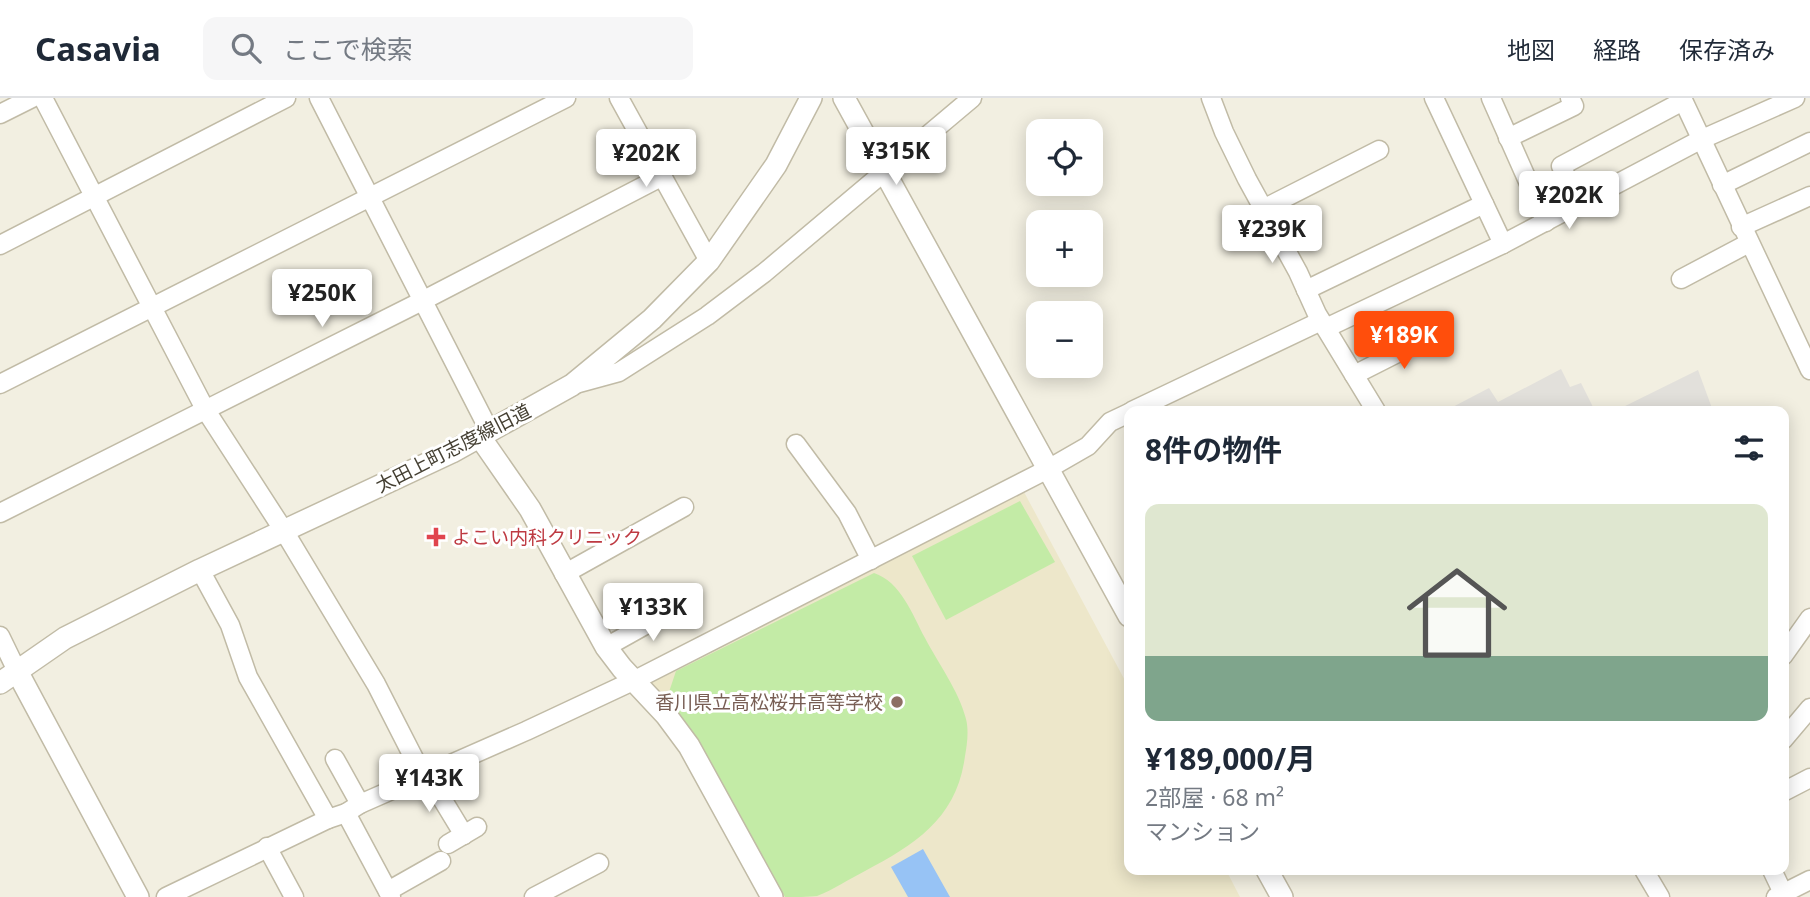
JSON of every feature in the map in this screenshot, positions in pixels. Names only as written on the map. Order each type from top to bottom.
[{"type":"street","points":[[0,114],[32,98]]},
{"type":"street","points":[[43,98],[205,409],[284,531],[376,684],[425,775],[463,835]]},
{"type":"street","points":[[0,245],[286,98]]},
{"type":"street","points":[[319,98],[422,301],[485,435],[530,509],[606,647],[666,715],[689,746],[772,897]]},
{"type":"street","points":[[0,384],[566,98]]},
{"type":"street","points":[[619,98],[709,261]]},
{"type":"street","name":"太田上町志度線旧道","points":[[9,678],[65,638],[200,570],[485,435],[572,385],[652,319],[709,261],[776,165],[811,98]]},
{"type":"street","points":[[844,98],[1124,607]]},
{"type":"street","points":[[572,385],[619,372],[708,316],[764,273],[972,98]]},
{"type":"street","points":[[1211,98],[1224,132],[1323,325],[1373,406]]},
{"type":"street","points":[[1434,98],[1503,244]]},
{"type":"street","points":[[1490,98],[1546,222]]},
{"type":"street","points":[[1508,138],[1574,106],[1570,98]]},
{"type":"street","points":[[1143,406],[1503,244],[1700,140],[1795,98]]},
{"type":"street","points":[[1580,204],[1561,166],[1682,99],[1810,370]]},
{"type":"street","points":[[1722,185],[1810,142]]},
{"type":"street","points":[[1264,209],[1379,150]]},
{"type":"street","points":[[0,513],[422,301],[661,177]]},
{"type":"street","points":[[1681,279],[1745,235],[1810,196]]},
{"type":"street","points":[[1306,290],[1484,204]]},
{"type":"street","points":[[1354,375],[1437,333]]},
{"type":"street","points":[[166,897],[267,847],[635,680],[1048,469],[1088,446],[1110,422],[1124,415]]},
{"type":"street","points":[[796,444],[847,513],[870,560]]},
{"type":"street","points":[[564,573],[684,507]]},
{"type":"street","points":[[200,570],[230,625],[248,677],[328,819]]},
{"type":"street","points":[[606,647],[681,605]]},
{"type":"street","points":[[1789,648],[1810,618]]},
{"type":"street","points":[[0,636],[9,678],[138,897]]},
{"type":"street","points":[[1789,733],[1810,708]]},
{"type":"street","points":[[1789,737],[1810,726]]},
{"type":"street","points":[[335,759],[389,894],[441,861]]},
{"type":"street","points":[[1789,789],[1810,778]]},
{"type":"street","points":[[267,847],[294,897]]},
{"type":"street","points":[[534,897],[599,863]]},
{"type":"street","points":[[1270,875],[1282,897]]},
{"type":"street","points":[[1647,875],[1660,897]]},
{"type":"street","points":[[1774,875],[1780,895],[1810,880]]},
{"type":"shaded area","points":[[1561,369],[1570,387],[1581,383],[1592,406],[1455,406],[1489,388],[1498,402]]},
{"type":"shaded area","points":[[1698,370],[1711,406],[1625,406]]},
{"type":"shaded area","name":"香川県立高松桜井高等学校","points":[[1024,492],[1124,679],[1124,875],[1229,875],[1240,897],[782,897],[647,683]]},
{"type":"green space","points":[[1020,501],[1055,562],[946,620],[912,556]]},
{"type":"green space","points":[[874,573],[899,591],[958,698],[968,733],[960,778],[943,813],[931,827],[901,850],[817,896],[785,897],[668,695],[676,671]]},
{"type":"water","points":[[923,849],[950,897],[908,897],[891,867]]},
{"type":"place","name":"よこい内科クリニック","points":[[436,537]]},
{"type":"place","name":"香川県立高松桜井高等学校","points":[[897,702]]}]
